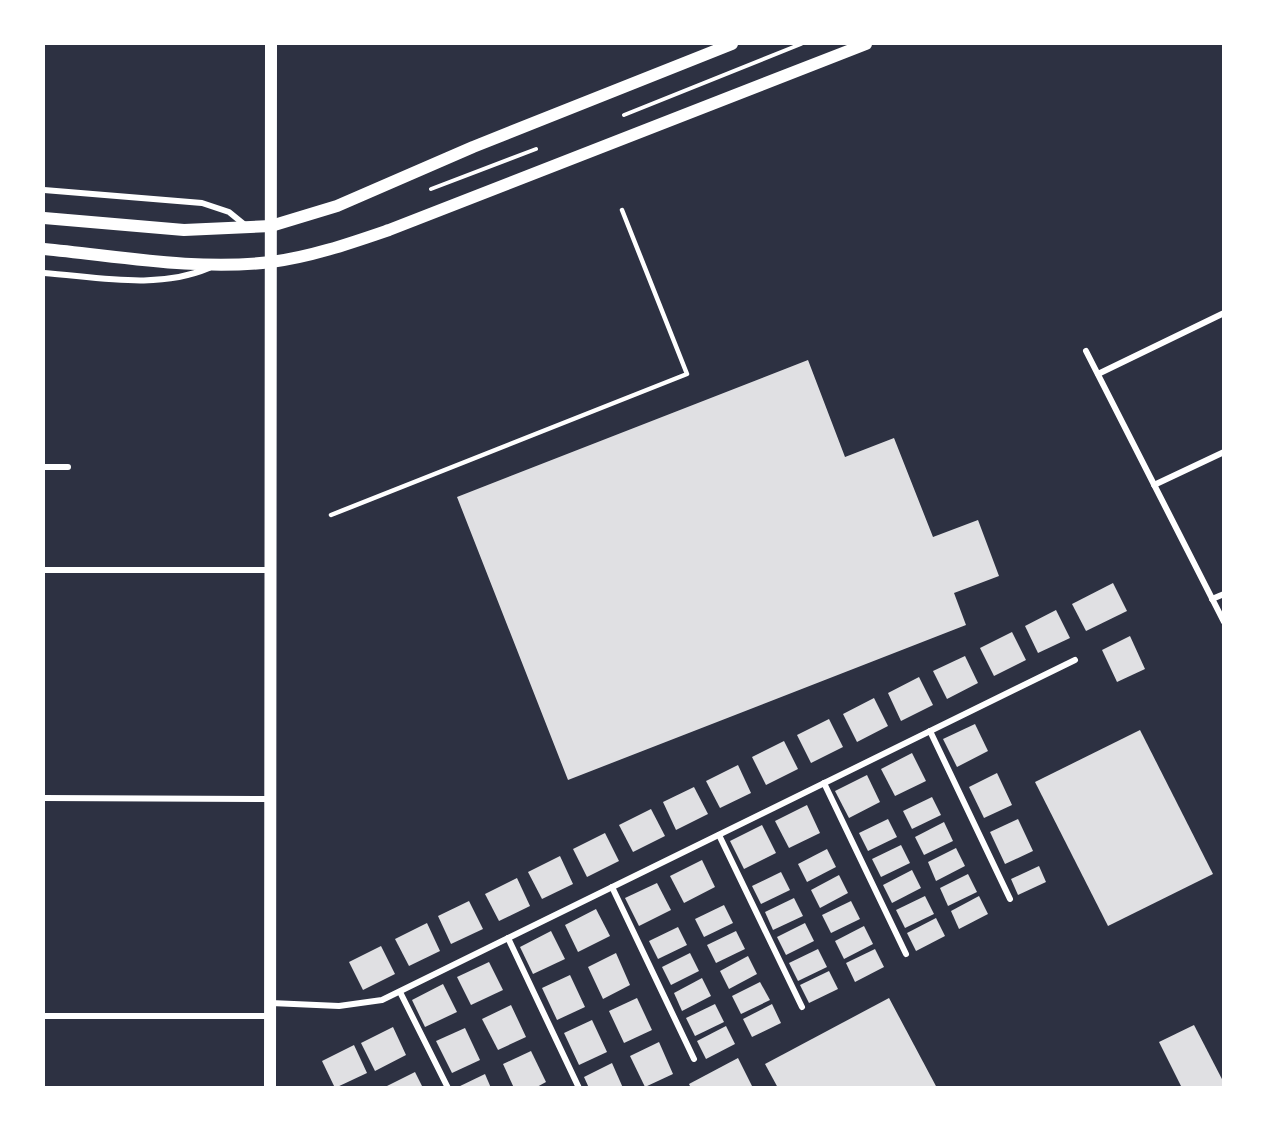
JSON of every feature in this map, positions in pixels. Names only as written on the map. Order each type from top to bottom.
[{"type":"main road","points":[[270,1088],[271,44]]},
{"type":"main road","points":[[44,218],[184,230],[271,226],[337,206],[473,147],[732,44]]},
{"type":"main road","points":[[44,249],[169,262],[220,263],[270,262],[325,251],[389,230],[866,44]]},
{"type":"street","points":[[44,190],[202,203],[229,212],[247,228]]},
{"type":"street","points":[[44,273],[147,281],[187,275],[220,263]]},
{"type":"street","points":[[1098,375],[1224,313]]},
{"type":"street","points":[[1086,351],[1224,622]]},
{"type":"street","points":[[1154,485],[1224,452]]},
{"type":"street","points":[[44,467],[68,466]]},
{"type":"street","points":[[44,570],[270,570]]},
{"type":"street","points":[[1212,599],[1224,594]]},
{"type":"street","points":[[270,1003],[339,1005],[381,1000],[400,992],[1075,660]]},
{"type":"street","points":[[930,731],[1010,899]]},
{"type":"street","points":[[824,783],[906,954]]},
{"type":"street","points":[[44,798],[270,799]]},
{"type":"street","points":[[719,834],[802,1007]]},
{"type":"street","points":[[612,887],[694,1059]]},
{"type":"street","points":[[508,938],[579,1088]]},
{"type":"street","points":[[400,992],[448,1088]]},
{"type":"street","points":[[44,1016],[270,1016]]},
{"type":"lane","points":[[331,515],[687,374],[622,210]]},
{"type":"path","points":[[617,118],[801,44]]},
{"type":"path","points":[[422,193],[541,147]]},
{"type":"building","points":[[808,360],[845,457],[894,438],[933,537],[978,520],[999,576],[954,593],[966,625],[568,780],[457,497]]},
{"type":"building","points":[[1113,583],[1127,611],[1086,631],[1072,604]]},
{"type":"building","points":[[1056,610],[1070,638],[1038,653],[1025,626]]},
{"type":"building","points":[[1012,632],[1026,660],[994,676],[980,648]]},
{"type":"building","points":[[1130,636],[1145,669],[1117,682],[1102,650]]},
{"type":"building","points":[[965,656],[978,683],[947,699],[933,671]]},
{"type":"building","points":[[919,677],[933,705],[901,721],[888,693]]},
{"type":"building","points":[[874,698],[888,726],[857,742],[843,714]]},
{"type":"building","points":[[829,719],[843,747],[811,763],[797,735]]},
{"type":"building","points":[[975,724],[988,751],[957,767],[943,739]]},
{"type":"building","points":[[1140,730],[1213,874],[1108,926],[1035,782]]},
{"type":"building","points":[[784,741],[798,769],[766,785],[752,757]]},
{"type":"building","points":[[912,753],[926,781],[895,796],[881,769]]},
{"type":"building","points":[[738,765],[751,793],[720,808],[706,781]]},
{"type":"building","points":[[997,773],[1012,805],[984,818],[969,787]]},
{"type":"building","points":[[867,775],[880,802],[849,818],[835,791]]},
{"type":"building","points":[[694,787],[708,814],[676,830],[663,802]]},
{"type":"building","points":[[932,797],[941,815],[912,829],[903,811]]},
{"type":"building","points":[[807,805],[820,833],[789,848],[775,821]]},
{"type":"building","points":[[651,809],[665,836],[633,852],[619,825]]},
{"type":"building","points":[[888,819],[897,837],[868,851],[859,833]]},
{"type":"building","points":[[1018,819],[1033,851],[1005,864],[990,832]]},
{"type":"building","points":[[944,822],[953,841],[924,855],[915,837]]},
{"type":"building","points":[[762,825],[776,853],[744,869],[730,841]]},
{"type":"building","points":[[605,833],[619,861],[587,877],[573,849]]},
{"type":"building","points":[[901,845],[910,863],[881,877],[872,859]]},
{"type":"building","points":[[956,848],[965,866],[936,881],[928,862]]},
{"type":"building","points":[[827,849],[836,867],[807,882],[798,864]]},
{"type":"building","points":[[560,856],[573,884],[542,899],[528,872]]},
{"type":"building","points":[[702,860],[715,887],[684,903],[670,876]]},
{"type":"building","points":[[1039,866],[1046,882],[1018,895],[1011,879]]},
{"type":"building","points":[[912,870],[921,888],[892,903],[883,885]]},
{"type":"building","points":[[781,872],[790,890],[761,904],[752,886]]},
{"type":"building","points":[[968,874],[977,892],[948,906],[940,888]]},
{"type":"building","points":[[839,875],[848,893],[820,908],[811,890]]},
{"type":"building","points":[[517,878],[530,906],[499,921],[485,894]]},
{"type":"building","points":[[657,883],[671,910],[639,926],[625,898]]},
{"type":"building","points":[[925,896],[934,914],[905,928],[896,910]]},
{"type":"building","points":[[979,896],[988,914],[959,929],[951,911]]},
{"type":"building","points":[[794,898],[803,916],[773,930],[765,912]]},
{"type":"building","points":[[469,901],[483,929],[451,944],[438,916]]},
{"type":"building","points":[[851,901],[860,919],[831,933],[822,915]]},
{"type":"building","points":[[724,905],[733,923],[704,937],[695,919]]},
{"type":"building","points":[[596,909],[610,936],[578,952],[565,925]]},
{"type":"building","points":[[936,918],[945,936],[916,951],[907,933]]},
{"type":"building","points":[[427,923],[440,951],[409,966],[395,939]]},
{"type":"building","points":[[805,923],[814,941],[786,955],[777,937]]},
{"type":"building","points":[[864,926],[873,944],[844,959],[835,941]]},
{"type":"building","points":[[678,927],[687,945],[658,959],[649,941]]},
{"type":"building","points":[[551,931],[565,959],[533,974],[520,947]]},
{"type":"building","points":[[736,931],[745,949],[716,963],[707,945]]},
{"type":"building","points":[[381,946],[395,974],[363,990],[349,962]]},
{"type":"building","points":[[818,949],[827,967],[798,981],[789,963]]},
{"type":"building","points":[[875,949],[884,967],[855,982],[846,963]]},
{"type":"building","points":[[616,953],[630,985],[603,999],[588,967]]},
{"type":"building","points":[[690,953],[699,971],[671,985],[662,967]]},
{"type":"building","points":[[748,956],[757,974],[729,989],[720,971]]},
{"type":"building","points":[[489,962],[503,990],[471,1005],[457,977]]},
{"type":"building","points":[[829,971],[838,989],[809,1003],[800,985]]},
{"type":"building","points":[[570,975],[585,1007],[557,1020],[542,988]]},
{"type":"building","points":[[702,978],[711,996],[682,1011],[674,993]]},
{"type":"building","points":[[760,982],[770,1000],[741,1014],[732,996]]},
{"type":"building","points":[[443,984],[457,1012],[425,1027],[412,1000]]},
{"type":"building","points":[[637,998],[652,1030],[624,1043],[609,1011]]},
{"type":"building","points":[[889,998],[937,1088],[778,1088],[765,1064]]},
{"type":"building","points":[[715,1004],[724,1022],[695,1036],[686,1018]]},
{"type":"building","points":[[772,1004],[781,1023],[752,1037],[743,1019]]},
{"type":"building","points":[[511,1005],[526,1037],[498,1050],[482,1019]]},
{"type":"building","points":[[592,1020],[607,1052],[579,1065],[564,1033]]},
{"type":"building","points":[[1194,1025],[1224,1083],[1224,1088],[1182,1088],[1159,1042]]},
{"type":"building","points":[[726,1026],[735,1044],[706,1059],[697,1041]]},
{"type":"building","points":[[393,1027],[406,1055],[375,1071],[361,1043]]},
{"type":"building","points":[[465,1028],[480,1060],[452,1073],[436,1041]]},
{"type":"building","points":[[659,1042],[673,1074],[645,1087],[630,1056]]},
{"type":"building","points":[[354,1045],[367,1073],[335,1088],[322,1061]]},
{"type":"building","points":[[531,1051],[546,1082],[535,1088],[514,1088],[503,1064]]},
{"type":"building","points":[[738,1058],[753,1088],[691,1088],[689,1084]]},
{"type":"building","points":[[612,1063],[623,1088],[589,1088],[584,1077]]},
{"type":"building","points":[[415,1072],[423,1088],[383,1088]]},
{"type":"building","points":[[485,1074],[491,1088],[456,1088]]}]
